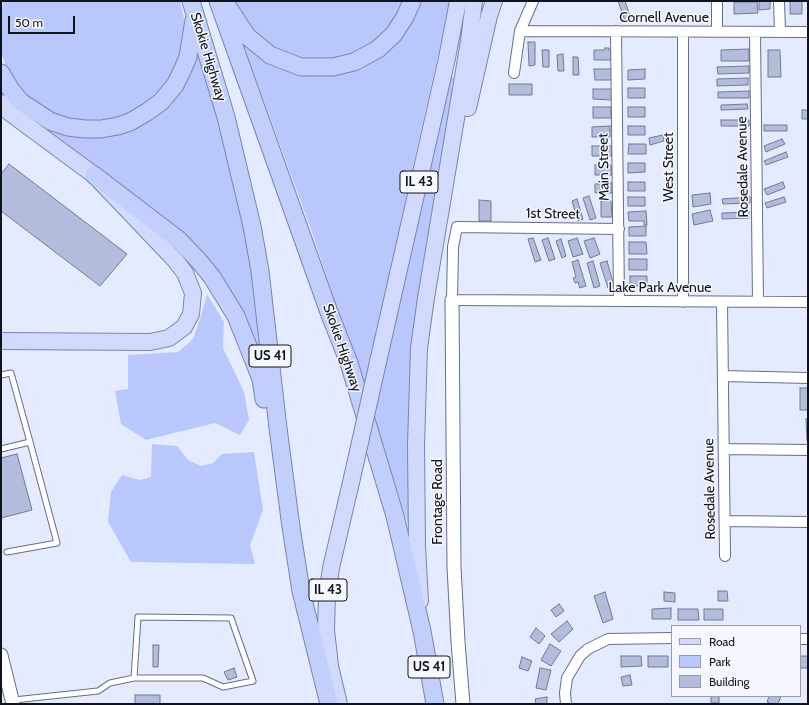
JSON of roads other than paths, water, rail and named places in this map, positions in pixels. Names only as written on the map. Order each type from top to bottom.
[{"type":"highway","name":"Skokie Highway","points":[[218,1],[349,363],[395,516],[422,631],[435,704]]},
{"type":"highway","points":[[225,1],[247,36],[270,55],[301,67],[333,67],[354,62],[378,49],[394,34],[405,17],[412,1]]},
{"type":"highway","name":"Skokie Highway","points":[[193,6],[226,117],[252,226],[260,271],[281,451],[301,591],[329,704]]},
{"type":"highway","points":[[1,73],[11,90],[21,102],[50,121],[68,127],[85,129],[101,129],[130,122],[161,102],[175,85],[188,57],[193,6]]},
{"type":"highway","points":[[94,175],[179,240],[212,277],[236,316],[261,379],[283,522],[301,591]]},
{"type":"main road","name":"IL 43","points":[[339,704],[330,666],[326,630],[327,595],[447,58],[458,1]]},
{"type":"main road","name":"IL 43","points":[[422,631],[416,545],[416,445],[419,348],[469,41],[474,1]]},
{"type":"main road","points":[[442,200],[454,168],[489,16],[494,1]]},
{"type":"main road","points":[[1,103],[6,110],[94,175],[185,273],[193,292],[191,314],[184,327],[169,338],[150,342],[1,342]]},
{"type":"street","points":[[514,72],[520,31],[532,1]]},
{"type":"street","points":[[717,1],[717,32]]},
{"type":"street","points":[[779,1],[780,32]]},
{"type":"street","name":"Cornell Avenue","points":[[520,31],[808,32]]},
{"type":"street","name":"Main Street","points":[[616,32],[619,301]]},
{"type":"street","name":"West Street","points":[[683,32],[683,302]]},
{"type":"street","name":"Rosedale Avenue","points":[[755,32],[758,302]]},
{"type":"street","name":"1st Street","points":[[452,300],[453,247],[458,226],[618,229]]},
{"type":"street","name":"Lake Park Avenue","points":[[452,300],[808,302]]},
{"type":"street","name":"Frontage Road","points":[[452,300],[454,568],[463,704]]},
{"type":"street","name":"Rosedale Avenue","points":[[722,302],[725,556]]},
{"type":"street","points":[[723,376],[808,378]]},
{"type":"street","points":[[724,449],[808,450]]},
{"type":"street","points":[[725,521],[808,522]]},
{"type":"street","points":[[566,704],[565,693],[567,678],[580,656],[588,649],[608,639],[671,638]]},
{"type":"street","points":[[1,655],[13,702]]},
{"type":"lane","points":[[1,375],[11,373],[57,543],[7,552]]},
{"type":"lane","points":[[1,449],[30,442]]},
{"type":"lane","points":[[13,702],[98,691],[110,683],[134,678],[203,678],[223,687],[253,681],[231,618],[138,617],[134,678]]}]
